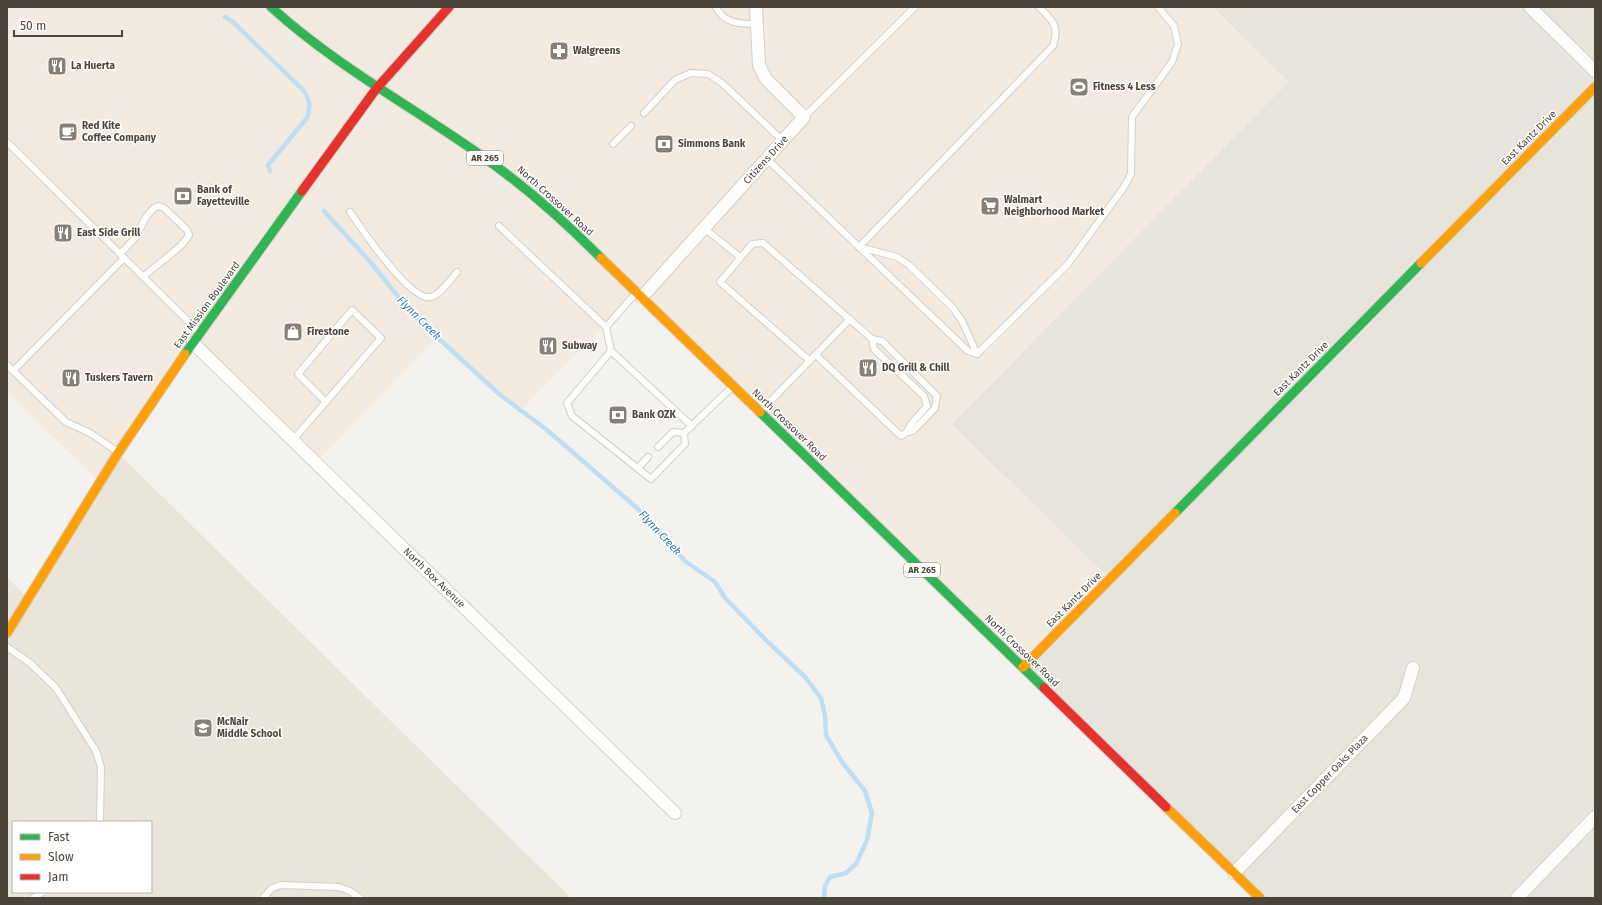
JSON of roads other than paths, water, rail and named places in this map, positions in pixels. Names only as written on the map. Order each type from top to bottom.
[{"type":"main road","name":"North Crossover Road","points":[[272,7],[322,50],[376,88],[505,172],[539,200],[639,294],[1260,898]]},
{"type":"main road","name":"East Mission Boulevard","points":[[7,634],[118,452],[197,338],[376,88],[449,7]]},
{"type":"main road","name":"East Kantz Drive","points":[[1023,667],[1595,87]]},
{"type":"street","points":[[756,7],[759,65],[766,79],[804,117]]},
{"type":"street","points":[[1530,7],[1595,71]]},
{"type":"street","name":"Citizens Drive","points":[[639,294],[704,228],[804,117]]},
{"type":"street","name":"North Box Avenue","points":[[197,338],[293,440],[675,813]]},
{"type":"street","name":"East Copper Oaks Plaza","points":[[1234,873],[1404,698],[1413,668]]},
{"type":"street","points":[[1517,898],[1595,818]]},
{"type":"lane","points":[[716,7],[723,16],[730,21],[738,24],[757,24]]},
{"type":"lane","points":[[804,117],[915,7]]},
{"type":"lane","points":[[859,247],[1053,46],[1056,36],[1056,26],[1039,7]]},
{"type":"lane","points":[[977,354],[1068,264],[1124,187],[1131,174],[1132,117],[1172,62],[1178,44],[1174,26],[1158,7]]},
{"type":"lane","points":[[644,113],[675,80],[691,73],[708,74],[722,83],[783,141]]},
{"type":"lane","points":[[613,144],[631,126]]},
{"type":"lane","points":[[7,142],[143,277],[197,338]]},
{"type":"lane","points":[[767,159],[968,351],[977,354]]},
{"type":"lane","points":[[13,371],[122,256],[135,238],[146,217],[154,208],[159,206],[164,208],[187,230],[189,235],[186,241],[155,265],[143,277]]},
{"type":"lane","points":[[350,212],[388,265],[418,295],[427,297],[437,294],[458,272]]},
{"type":"lane","points":[[499,226],[606,327],[611,351],[692,426]]},
{"type":"lane","points":[[704,228],[740,257]]},
{"type":"lane","points":[[810,361],[720,282],[752,244],[763,243],[872,339],[882,341],[938,396],[935,408],[913,431],[907,432],[901,436],[816,355]]},
{"type":"lane","points":[[859,247],[897,257],[909,265],[953,308],[962,321],[977,354]]},
{"type":"lane","points":[[606,327],[639,294]]},
{"type":"lane","points":[[293,440],[326,402],[381,338],[352,310],[298,374],[326,402]]},
{"type":"lane","points":[[760,412],[850,319]]},
{"type":"lane","points":[[872,339],[874,349],[924,396],[927,406],[908,426],[907,432]]},
{"type":"lane","points":[[611,351],[567,403],[572,416],[651,478],[685,444],[684,433]]},
{"type":"lane","points":[[7,366],[66,422],[90,433],[118,452]]},
{"type":"lane","points":[[658,447],[673,432],[684,433],[733,386]]},
{"type":"lane","points":[[638,468],[648,457]]},
{"type":"lane","points":[[7,647],[30,663],[56,688],[96,751],[101,767],[100,821]]},
{"type":"lane","points":[[263,898],[272,888],[281,886],[339,887],[350,891],[360,898]]},
{"type":"lane","points":[[33,898],[42,893]]},
{"type":"waterway","name":"Flynn Creek","points":[[225,17],[233,22],[303,90],[308,100],[309,110],[307,118],[268,165],[270,171]]},
{"type":"waterway","name":"Flynn Creek","points":[[324,211],[373,265],[411,313],[499,394],[547,430],[637,508],[685,561],[715,582],[725,598],[805,677],[821,698],[825,716],[826,735],[842,762],[865,791],[872,813],[867,840],[856,864],[846,873],[830,877],[825,886],[824,898]]},
{"type":"place","name":"Walgreens","points":[[559,51]]},
{"type":"place","name":"La Huerta","points":[[57,66]]},
{"type":"place","name":"Fitness 4 Less","points":[[1079,87]]},
{"type":"place","name":"Red Kite Coffee Company","points":[[68,132]]},
{"type":"place","name":"Simmons Bank","points":[[664,144]]},
{"type":"place","name":"Bank of Fayetteville","points":[[183,196]]},
{"type":"place","name":"Walmart Neighborhood Market","points":[[990,206]]},
{"type":"place","name":"East Side Grill","points":[[63,233]]},
{"type":"place","name":"Firestone","points":[[293,332]]},
{"type":"place","name":"Subway","points":[[548,346]]},
{"type":"place","name":"DQ Grill & Chill","points":[[868,368]]},
{"type":"place","name":"Tuskers Tavern","points":[[71,378]]},
{"type":"place","name":"Bank OZK","points":[[618,415]]},
{"type":"place","name":"McNair Middle School","points":[[203,728]]}]
